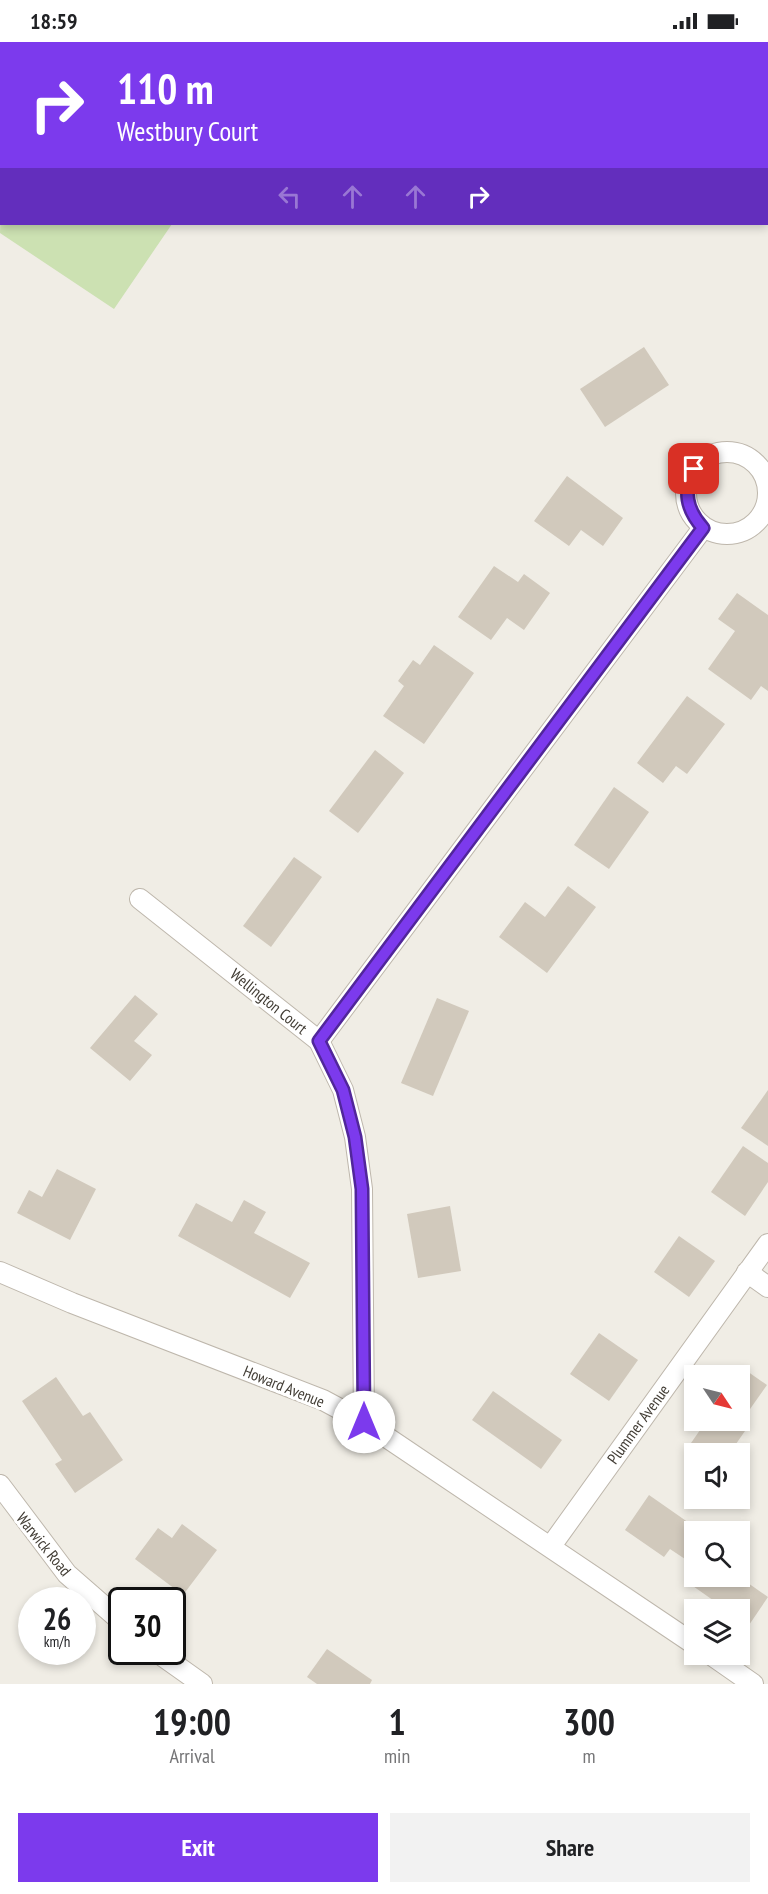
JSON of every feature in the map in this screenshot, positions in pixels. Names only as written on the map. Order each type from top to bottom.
[{"type":"street","points":[[731,452],[755,463],[768,486],[768,499],[757,522],[733,534],[720,534],[703,528],[689,509],[686,496],[688,482],[694,469],[704,459],[731,452]]},
{"type":"street","points":[[319,1041],[703,528]]},
{"type":"street","name":"Wellington Court","points":[[140,899],[319,1041],[343,1090],[355,1137],[362,1189],[364,1422]]},
{"type":"street","name":"Plummer Avenue","points":[[551,1546],[768,1244]]},
{"type":"street","name":"Howard Avenue","points":[[0,1272],[72,1303],[322,1400],[364,1422],[684,1637]]},
{"type":"street","points":[[747,1272],[768,1287]]},
{"type":"street","name":"Warwick Road","points":[[0,1485],[67,1574],[108,1610]]},
{"type":"street","points":[[175,1665],[202,1684]]},
{"type":"street","points":[[726,1665],[753,1684]]},
{"type":"green space","points":[[0,225],[171,225],[114,309],[0,233]]},
{"type":"building","points":[[644,347],[669,385],[605,427],[580,389]]},
{"type":"building","points":[[567,476],[623,518],[603,546],[581,530],[569,546],[534,521]]},
{"type":"building","points":[[494,566],[518,582],[524,574],[550,593],[524,630],[507,618],[491,640],[458,617]]},
{"type":"building","points":[[737,593],[768,615],[768,691],[761,686],[751,700],[708,669],[735,631],[718,619]]},
{"type":"building","points":[[434,645],[474,673],[424,744],[383,716],[404,686],[398,681],[413,660],[420,665]]},
{"type":"building","points":[[687,696],[725,724],[687,774],[676,766],[663,783],[637,763]]},
{"type":"building","points":[[375,750],[404,773],[358,833],[329,811]]},
{"type":"building","points":[[614,787],[649,812],[609,869],[574,845]]},
{"type":"building","points":[[294,857],[322,877],[271,947],[243,926]]},
{"type":"building","points":[[568,886],[596,907],[547,973],[499,937],[525,902],[545,917]]},
{"type":"building","points":[[135,995],[158,1014],[134,1041],[152,1055],[130,1081],[90,1048]]},
{"type":"building","points":[[437,998],[469,1011],[433,1096],[401,1083]]},
{"type":"building","points":[[768,1090],[768,1146],[741,1128]]},
{"type":"building","points":[[743,1146],[768,1163],[768,1182],[745,1216],[711,1192]]},
{"type":"building","points":[[57,1169],[96,1189],[70,1240],[17,1213],[29,1190],[42,1197]]},
{"type":"building","points":[[244,1200],[266,1212],[254,1233],[310,1263],[290,1298],[178,1236],[196,1203],[232,1222]]},
{"type":"building","points":[[450,1206],[461,1271],[418,1278],[407,1214]]},
{"type":"building","points":[[679,1236],[715,1261],[689,1297],[654,1272]]},
{"type":"building","points":[[599,1333],[638,1360],[609,1401],[570,1374]]},
{"type":"building","points":[[750,1373],[767,1385],[750,1409]]},
{"type":"building","points":[[56,1377],[83,1416],[90,1412],[123,1460],[75,1493],[55,1464],[62,1460],[22,1401]]},
{"type":"building","points":[[493,1391],[562,1440],[541,1469],[472,1420]]},
{"type":"building","points":[[699,1431],[745,1431],[737,1443],[691,1443]]},
{"type":"building","points":[[649,1495],[686,1521],[684,1521],[684,1558],[670,1549],[664,1557],[625,1530]]},
{"type":"building","points":[[182,1524],[217,1550],[186,1591],[186,1587],[172,1587],[135,1559],[158,1528],[172,1538]]},
{"type":"building","points":[[750,1584],[768,1597],[750,1624],[750,1599],[711,1599],[694,1587],[750,1587]]},
{"type":"building","points":[[327,1649],[372,1680],[370,1684],[317,1684],[307,1677]]},
{"type":"route","points":[[364,1422],[362,1189],[355,1137],[343,1090],[319,1041],[703,528],[689,509],[686,496],[688,482],[694,469]]}]
